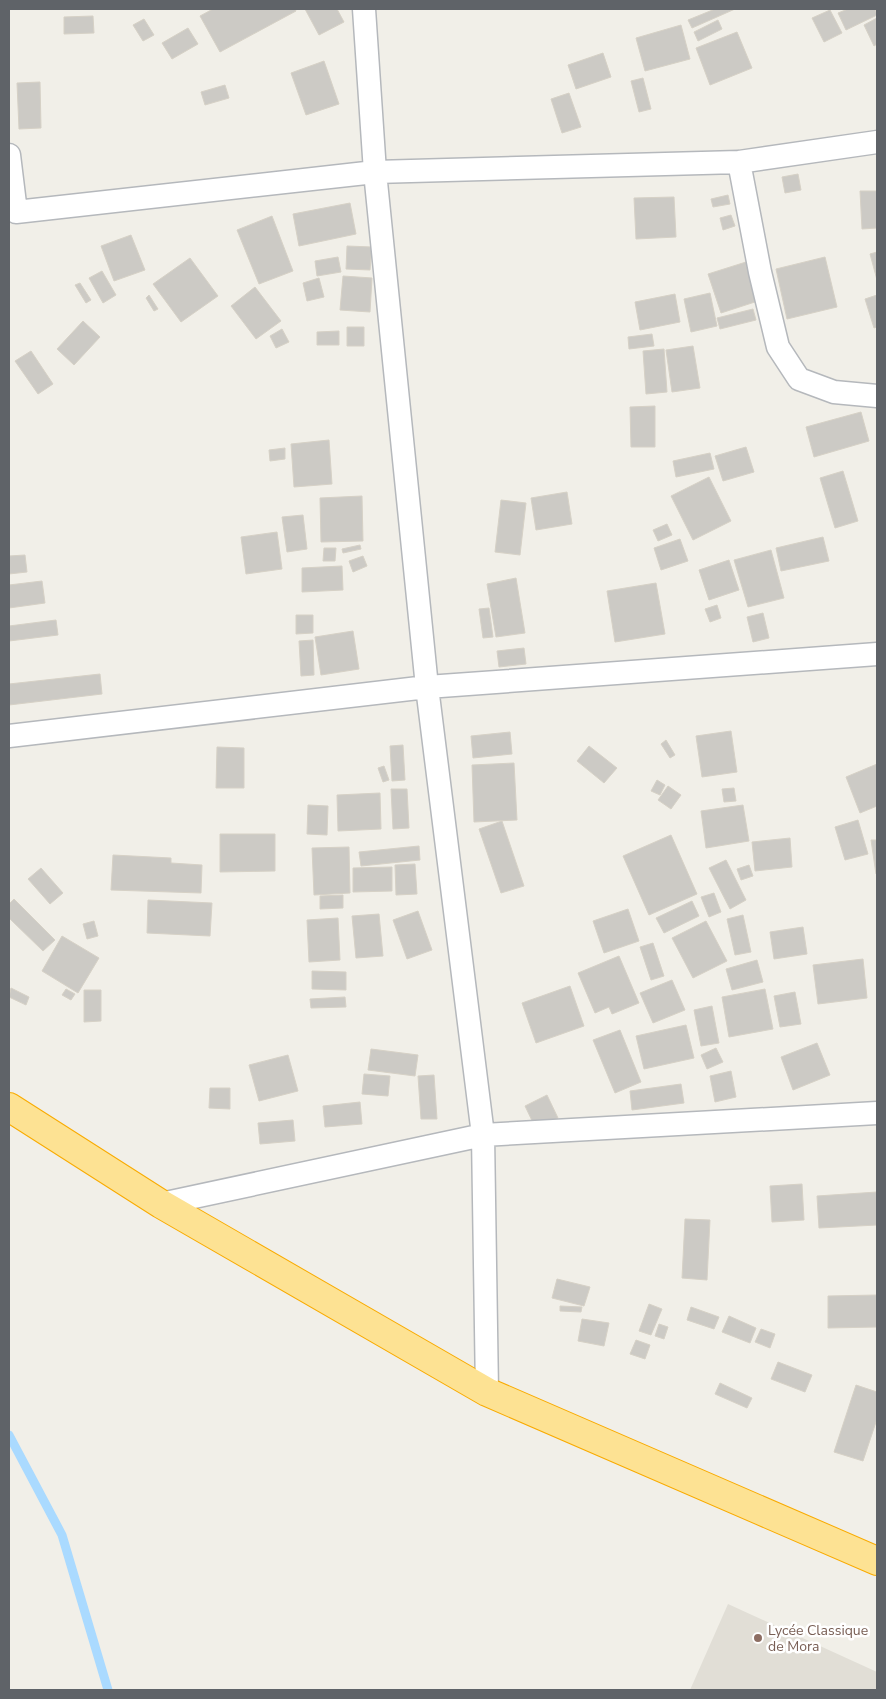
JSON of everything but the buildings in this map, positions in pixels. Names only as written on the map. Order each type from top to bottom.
[{"type":"highway","points":[[9,1107],[161,1204],[487,1392],[877,1561]]},
{"type":"street","points":[[364,9],[376,172],[427,687],[483,1135],[487,1392]]},
{"type":"street","points":[[9,155],[16,212],[376,172],[739,162],[877,142]]},
{"type":"street","points":[[739,162],[760,272],[778,346],[799,379],[834,392],[877,396]]},
{"type":"street","points":[[9,736],[427,687],[877,654]]},
{"type":"street","points":[[161,1204],[483,1135],[877,1113]]},
{"type":"shaded area","name":"Lycée Classique de Mora","points":[[728,1604],[877,1672],[877,1690],[690,1690]]},
{"type":"waterway","points":[[9,1435],[62,1535],[108,1690]]},
{"type":"place","name":"Lycée Classique de Mora","points":[[758,1638]]}]
